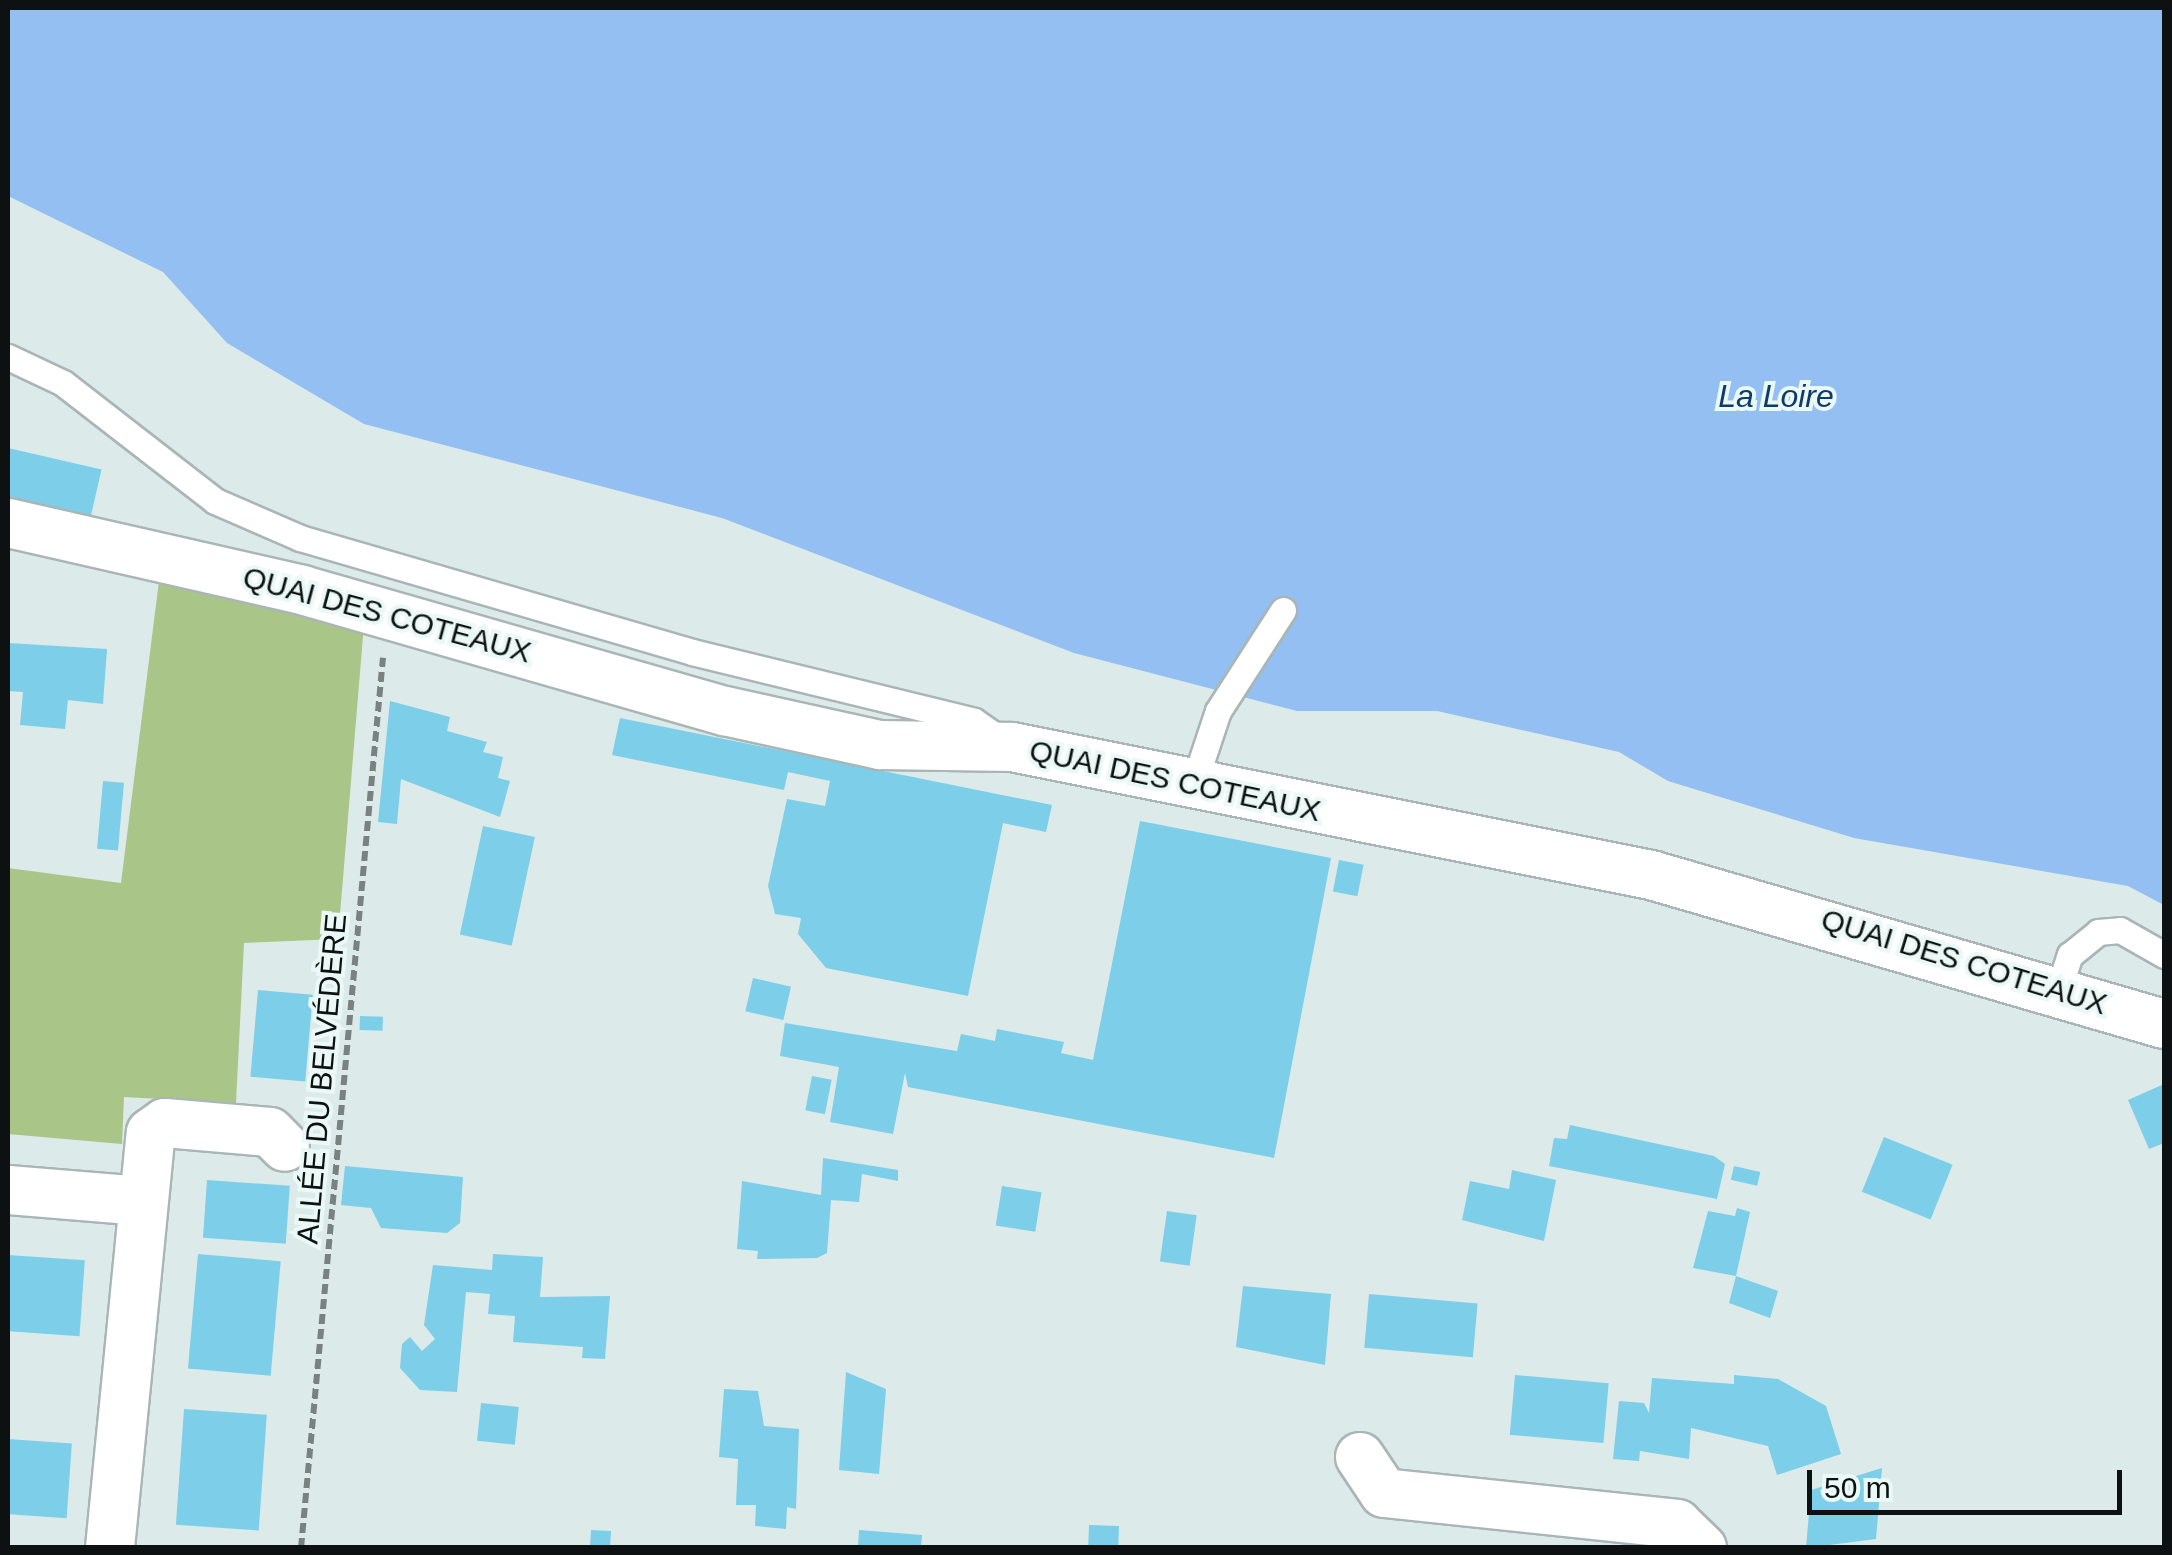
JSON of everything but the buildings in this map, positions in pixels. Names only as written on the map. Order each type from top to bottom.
[{"type":"street","name":"QUAI DES COTEAUX","points":[[8,523],[387,614],[880,745],[1012,747],[1651,874],[2059,988],[2164,1024]]},
{"type":"street","points":[[110,1548],[151,1133],[165,1123],[270,1132],[285,1147]]},
{"type":"street","points":[[8,1190],[143,1201]]},
{"type":"street","points":[[1360,1457],[1384,1493],[1677,1524],[1702,1548]]},
{"type":"lane","points":[[8,357],[63,383],[215,501],[300,538],[692,652],[957,716],[1012,747]]},
{"type":"lane","points":[[1193,786],[1218,710],[1283,610]]},
{"type":"lane","points":[[2059,988],[2070,954],[2098,932],[2120,930],[2164,955]]},
{"type":"path","name":"ALLÉE DU BELVÉDÈRE","points":[[301,1548],[387,614]]},
{"type":"green space","points":[[159,581],[364,624],[338,939],[244,943],[236,1103],[124,1097],[122,1144],[8,1134],[8,868],[121,883]]},
{"type":"water","name":"La Loire","points":[[8,8],[2164,8],[2164,905],[2128,886],[1854,838],[1668,781],[1619,752],[1437,711],[1297,711],[1074,653],[722,518],[364,424],[227,343],[163,272],[8,196]]}]
